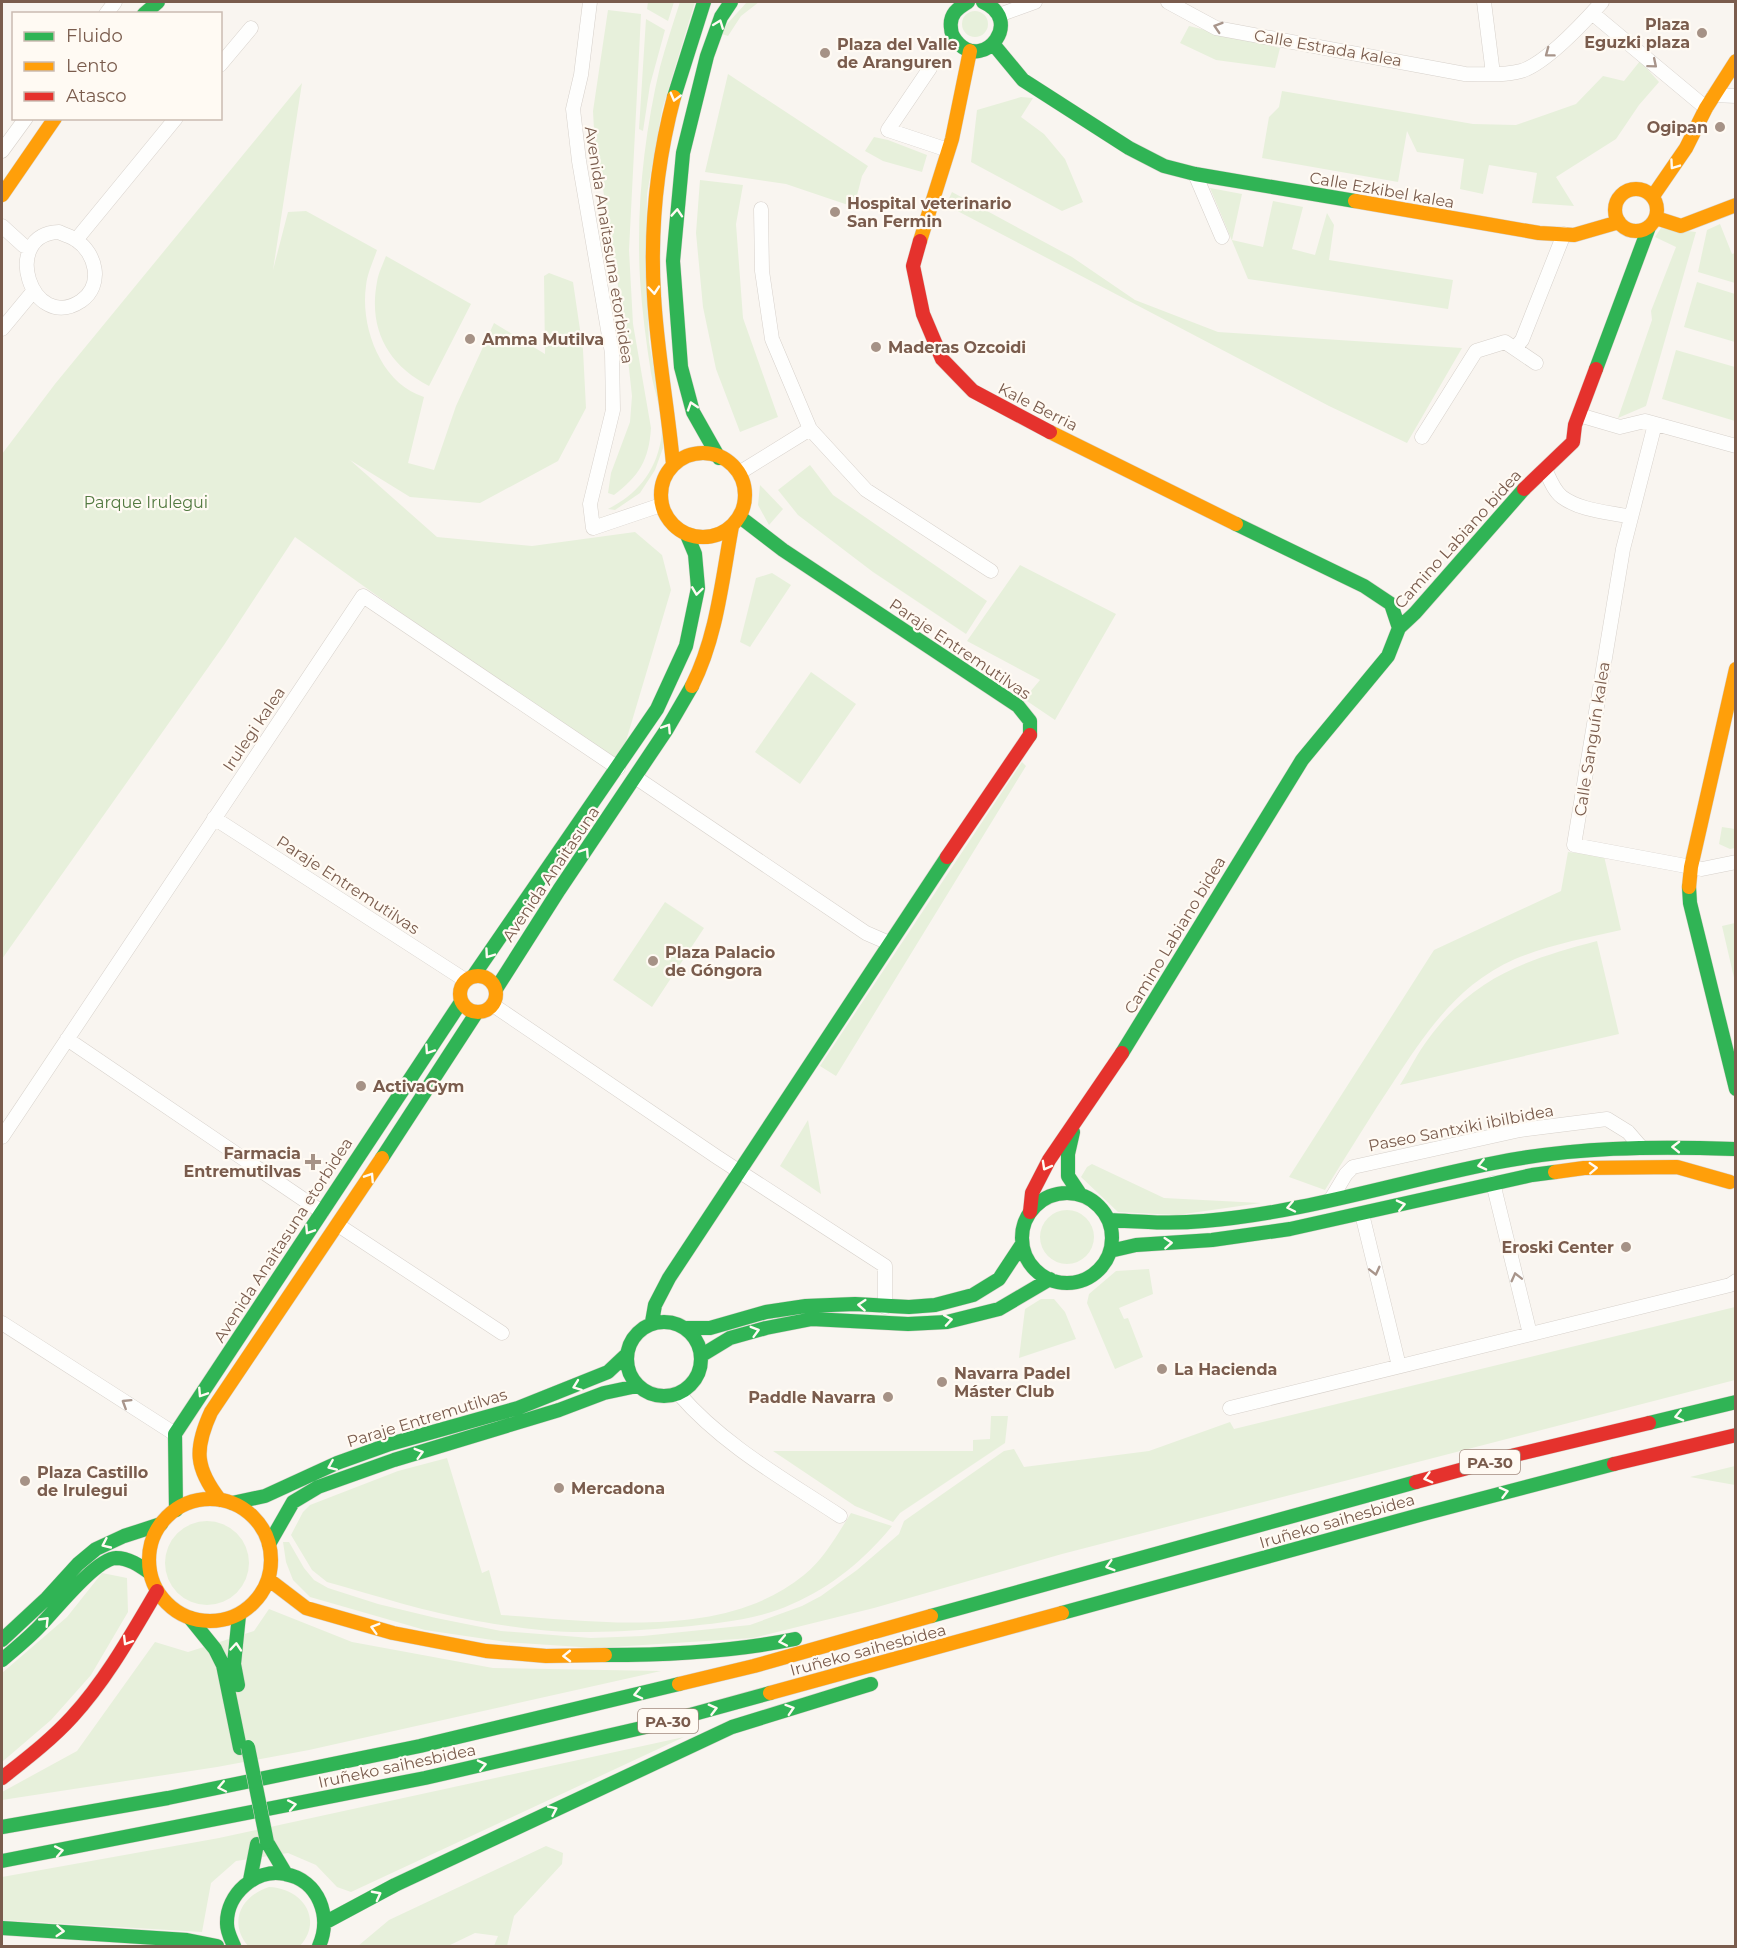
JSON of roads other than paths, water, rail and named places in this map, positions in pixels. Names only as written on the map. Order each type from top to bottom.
[{"type":"main road","points":[[146,12],[158,2]]},
{"type":"main road","points":[[673,464],[670,419],[660,359],[653,274],[655,209],[662,144],[689,43],[704,2]]},
{"type":"main road","points":[[719,458],[693,412],[681,367],[673,261],[683,153],[707,56],[721,17],[731,2]]},
{"type":"main road","points":[[960,3],[954,13],[950,28],[957,43],[970,51],[979,51],[994,45],[1001,31],[999,15],[990,5],[983,2]]},
{"type":"main road","name":"Calle Ezkibel kalea","points":[[994,45],[1023,80],[1119,141],[1164,166],[1195,174],[1539,233],[1574,234],[1618,222]]},
{"type":"main road","name":"Kale Berria","points":[[970,51],[948,150],[913,266],[923,314],[942,359],[973,391],[1021,418],[1364,586],[1391,604],[1399,628]]},
{"type":"main road","points":[[1653,196],[1686,148],[1706,108],[1736,61]]},
{"type":"main road","points":[[2,195],[54,120]]},
{"type":"main road","points":[[1653,223],[1658,207],[1653,196],[1640,189],[1626,191],[1617,201],[1615,208],[1618,222],[1623,227],[1636,232],[1653,223],[1681,226],[1736,205]]},
{"type":"main road","name":"Camino Labiano bidea","points":[[1030,1212],[1032,1194],[1049,1160],[1121,1055],[1302,760],[1388,656],[1399,628],[1545,469],[1573,442],[1575,425],[1653,223]]},
{"type":"main road","points":[[635,777],[680,708],[702,664],[736,521],[744,505],[745,489],[739,473],[729,461],[693,453],[673,464],[662,482],[661,505],[670,523],[687,535],[708,538],[722,533],[736,521]]},
{"type":"main road","name":"Paraje Entremutilvas","points":[[652,1322],[655,1305],[669,1278],[889,943],[1030,734],[1030,721],[1018,706],[736,521]]},
{"type":"main road","points":[[618,768],[657,709],[675,675],[686,646],[698,588],[695,554],[687,535]]},
{"type":"main road","points":[[1736,669],[1691,867],[1689,885],[1690,903],[1730,1048],[1736,1089]]},
{"type":"main road","name":"Avenida Anaitasuna","points":[[470,978],[618,768]]},
{"type":"main road","name":"Avenida Anaitasuna","points":[[496,989],[530,933],[635,777]]},
{"type":"main road","points":[[487,977],[496,989],[493,1005],[484,1012],[469,1010],[461,1002],[460,989],[470,978],[487,977]]},
{"type":"main road","name":"Avenida Anaitasuna etorbidea","points":[[175,1434],[461,1002]]},
{"type":"main road","points":[[226,1502],[204,1500],[190,1502],[176,1509],[161,1524],[152,1541],[149,1556],[150,1573],[157,1591],[172,1608],[190,1618],[216,1622],[239,1615],[254,1603],[268,1579],[271,1554],[262,1529],[250,1514],[226,1502],[207,1485],[199,1458],[201,1432],[211,1412],[338,1225],[477,1012]]},
{"type":"main road","name":"Camino Labiano bidea","points":[[1074,1126],[1068,1154],[1068,1176],[1080,1194]]},
{"type":"main road","points":[[1109,1220],[1137,1224],[1257,1215],[1529,1157],[1585,1149],[1641,1147],[1735,1149],[1726,1165],[1727,1174],[1733,1185]]},
{"type":"main road","points":[[1110,1251],[1136,1245],[1252,1235],[1362,1214],[1532,1175],[1584,1168],[1677,1167],[1733,1185]]},
{"type":"main road","points":[[1066,1192],[1080,1194],[1102,1208],[1109,1220],[1112,1230],[1110,1251],[1096,1273],[1085,1279],[1072,1283],[1050,1280],[1036,1271],[1027,1259],[1022,1244],[1022,1233],[1030,1212],[1040,1202],[1052,1195],[1066,1192]]},
{"type":"main road","points":[[687,1328],[698,1342],[702,1355],[697,1378],[679,1394],[656,1396],[637,1386],[628,1372],[626,1355],[630,1341],[652,1322],[673,1322],[687,1328],[710,1328],[766,1312],[806,1305],[855,1304],[909,1308],[935,1305],[973,1295],[999,1279],[1022,1244]]},
{"type":"main road","points":[[702,1355],[730,1338],[813,1319],[908,1324],[947,1322],[999,1309],[1050,1280]]},
{"type":"main road","name":"Paraje Entremutilvas","points":[[226,1502],[265,1496],[338,1463],[390,1444],[518,1408],[589,1382],[608,1372],[626,1355]]},
{"type":"main road","name":"Paraje Entremutilvas","points":[[269,1544],[293,1502],[318,1487],[394,1460],[548,1414],[604,1393],[637,1386]]},
{"type":"main road","name":"Iruñeko saihesbidea","points":[[2,1827],[168,1798],[420,1746],[754,1666],[1247,1527],[1515,1455],[1736,1402]]},
{"type":"main road","points":[[175,1434],[176,1509]]},
{"type":"main road","name":"Iruñeko saihesbidea","points":[[2,1861],[425,1778],[650,1726],[1586,1471],[1736,1436]]},
{"type":"main road","points":[[2,1640],[48,1598],[78,1563],[96,1549],[124,1536],[161,1524]]},
{"type":"main road","points":[[268,1579],[306,1608],[393,1633],[474,1649],[546,1656],[659,1655],[755,1647],[837,1630],[1115,1552],[1247,1527]]},
{"type":"main road","points":[[1142,1606],[1326,1541]]},
{"type":"main road","points":[[2,1660],[35,1631],[92,1571],[105,1562],[117,1558],[134,1562],[150,1573]]},
{"type":"main road","points":[[2,1778],[71,1718],[116,1660],[157,1591]]},
{"type":"main road","points":[[239,1615],[234,1664],[244,1748]]},
{"type":"main road","points":[[190,1618],[215,1649],[223,1665],[244,1748],[262,1843],[286,1874],[311,1887],[322,1904],[326,1922],[323,1940],[319,1947]]},
{"type":"main road","points":[[326,1922],[395,1885],[732,1727],[879,1682]]},
{"type":"main road","points":[[250,1880],[262,1843]]},
{"type":"main road","points":[[234,1947],[226,1924],[230,1904],[239,1890],[250,1880],[267,1874],[286,1874]]},
{"type":"main road","points":[[2,1928],[186,1940],[217,1947]]},
{"type":"street","name":"Avenida Anaitasuna etorbidea","points":[[590,2],[582,75],[573,109],[579,161],[612,353],[613,410],[590,504],[593,528],[661,505]]},
{"type":"street","points":[[999,15],[1035,2]]},
{"type":"street","name":"Calle Estrada kalea","points":[[1168,2],[1216,28],[1465,74],[1523,71],[1552,52],[1602,2]]},
{"type":"street","points":[[1484,2],[1497,74]]},
{"type":"street","points":[[1492,2],[1497,74]]},
{"type":"street","points":[[1592,13],[1706,108]]},
{"type":"street","points":[[222,63],[251,28]]},
{"type":"street","points":[[930,68],[888,130],[948,150]]},
{"type":"street","points":[[1714,95],[1736,96]]},
{"type":"street","points":[[2,151],[25,120]]},
{"type":"street","points":[[76,240],[174,120]]},
{"type":"street","points":[[1195,174],[1222,237]]},
{"type":"street","points":[[760,209],[762,271],[772,339],[810,429],[866,490],[991,571]]},
{"type":"street","points":[[2,226],[24,246]]},
{"type":"street","points":[[59,232],[76,240],[91,254],[96,272],[94,285],[86,297],[75,305],[62,308],[49,306],[31,294],[21,278],[18,262],[24,246],[43,233],[59,232]]},
{"type":"street","points":[[1515,348],[1522,340],[1564,234]]},
{"type":"street","points":[[2,329],[31,294]]},
{"type":"street","points":[[1422,437],[1476,351],[1504,342],[1536,363]]},
{"type":"street","points":[[1579,415],[1620,427],[1645,421],[1736,446]]},
{"type":"street","name":"Calle Sanguín kalea","points":[[1655,424],[1623,549],[1574,844],[1691,867]]},
{"type":"street","points":[[739,473],[810,429]]},
{"type":"street","points":[[1545,469],[1551,483],[1561,496],[1581,507],[1631,517]]},
{"type":"street","name":"Irulegi kalea","points":[[2,1137],[363,596],[618,768]]},
{"type":"street","points":[[635,777],[866,933],[889,943]]},
{"type":"street","name":"Paraje Entremutilvas","points":[[214,818],[470,978]]},
{"type":"street","points":[[1691,867],[1702,869],[1736,862]]},
{"type":"street","points":[[493,1005],[885,1266],[885,1306]]},
{"type":"street","points":[[67,1039],[322,1212]]},
{"type":"street","name":"Paseo Santxiki ibilbidea","points":[[1331,1199],[1346,1174],[1353,1167],[1520,1130],[1607,1119],[1628,1132],[1641,1147]]},
{"type":"street","points":[[1493,1184],[1530,1334]]},
{"type":"street","points":[[1362,1214],[1399,1366]]},
{"type":"street","points":[[338,1225],[502,1333]]},
{"type":"street","points":[[1230,1408],[1736,1281]]},
{"type":"street","points":[[2,1323],[175,1434]]},
{"type":"street","points":[[679,1394],[720,1435],[840,1516]]},
{"type":"place","name":"Plaza Eguzki plaza","points":[[1702,33]]},
{"type":"place","name":"Plaza del Valle de Aranguren","points":[[825,53]]},
{"type":"place","name":"Ogipan","points":[[1720,127]]},
{"type":"place","name":"Hospital veterinario San Fermin","points":[[835,212]]},
{"type":"place","name":"Amma Mutilva","points":[[470,339]]},
{"type":"place","name":"Maderas Ozcoidi","points":[[876,347]]},
{"type":"place","name":"Plaza Palacio de Góngora","points":[[653,961]]},
{"type":"place","name":"ActivaGym","points":[[361,1086]]},
{"type":"place","name":"Farmacia Entremutilvas","points":[[313,1162]]},
{"type":"place","name":"Eroski Center","points":[[1626,1247]]},
{"type":"place","name":"La Hacienda","points":[[1162,1369]]},
{"type":"place","name":"Navarra Padel Máster Club","points":[[942,1382]]},
{"type":"place","name":"Paddle Navarra","points":[[888,1397]]},
{"type":"place","name":"Plaza Castillo de Irulegui","points":[[25,1481]]},
{"type":"place","name":"Mercadona","points":[[559,1488]]},
{"type":"park label","name":"Parque Irulegui","points":[[146,502]]}]
